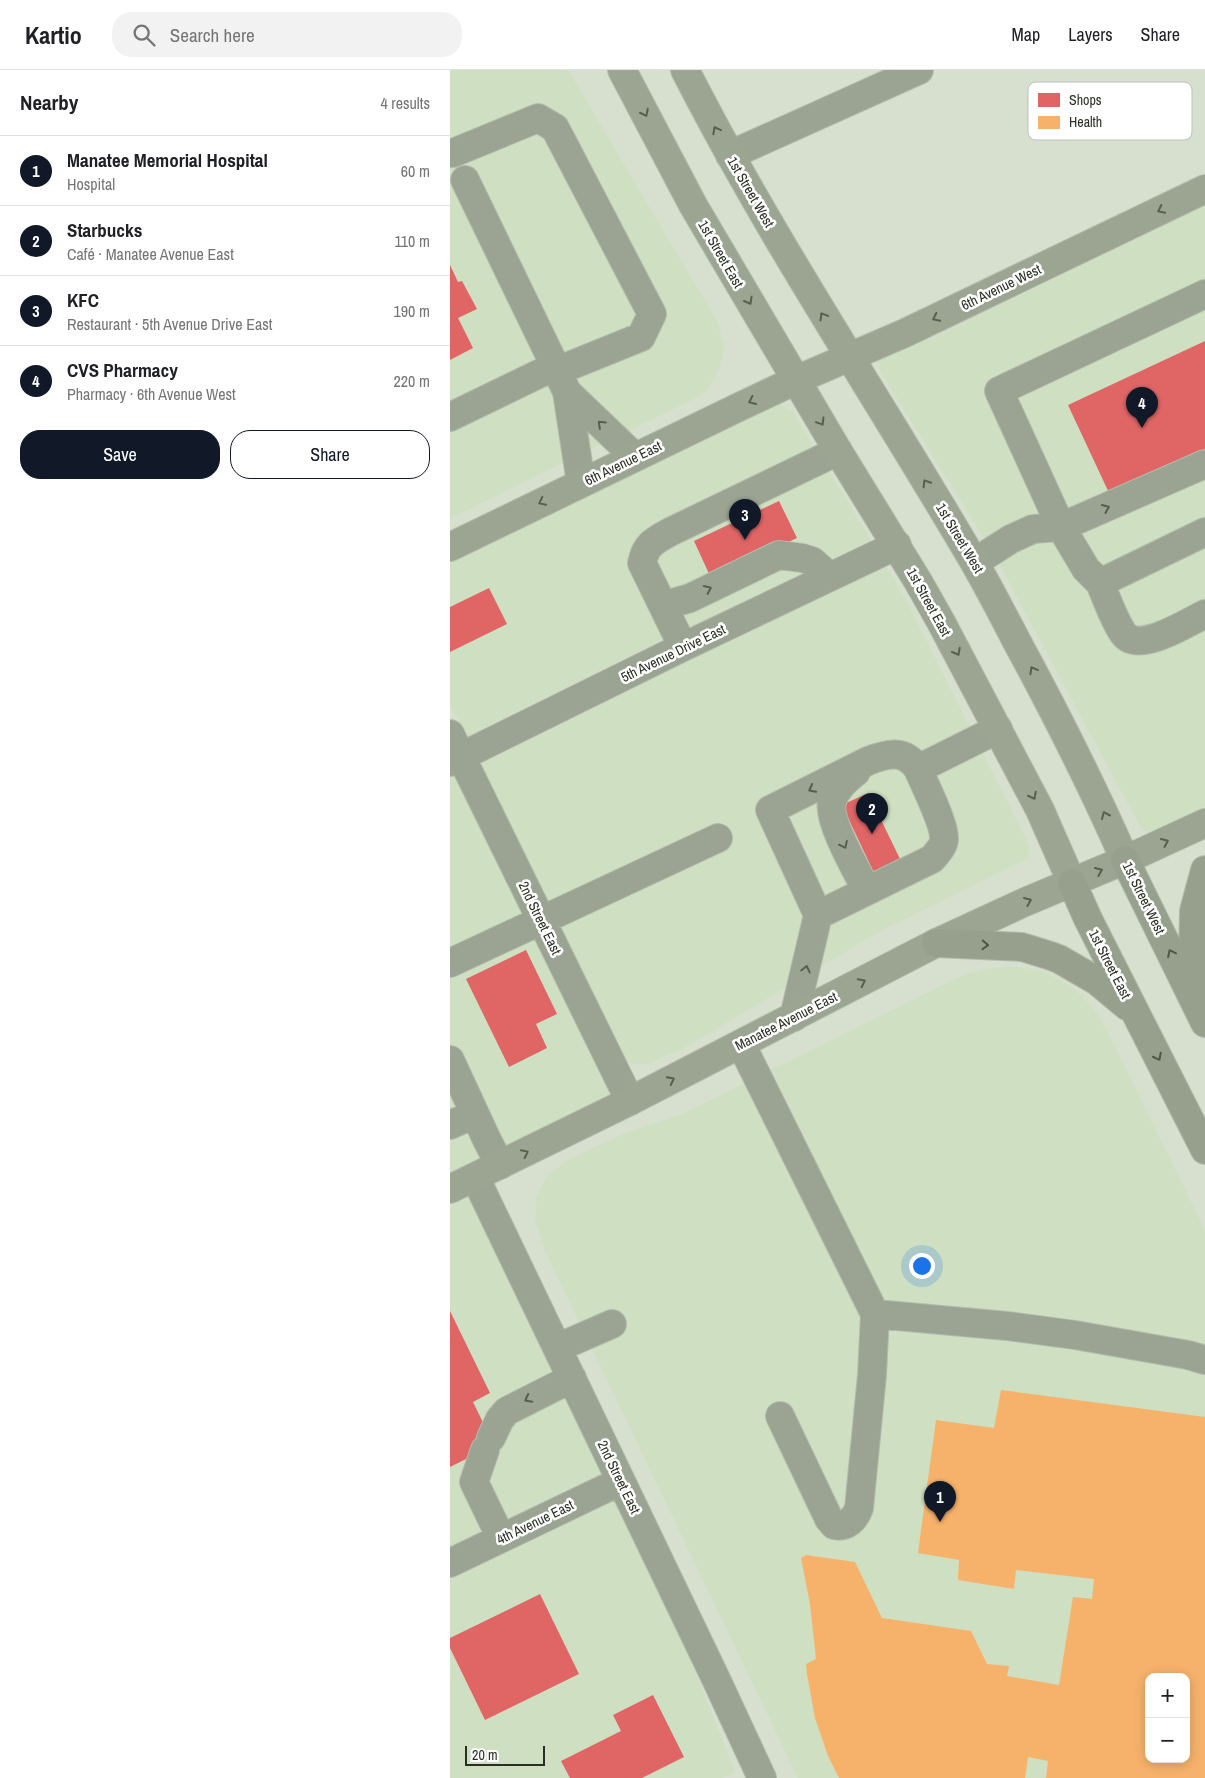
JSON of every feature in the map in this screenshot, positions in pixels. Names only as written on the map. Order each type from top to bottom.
[{"type":"highway","name":"1st Street West","points":[[1125,860],[1205,1023]]},
{"type":"highway","points":[[1192,996],[1194,911],[1205,870]]},
{"type":"highway","name":"1st Street East","points":[[1072,883],[1088,919],[1205,1150]]},
{"type":"highway","points":[[936,943],[1022,947],[1059,958],[1097,981],[1136,1014]]},
{"type":"main road","name":"1st Street East","points":[[622,70],[693,205],[941,622],[1040,810],[1072,883]]},
{"type":"main road","name":"1st Street West","points":[[684,70],[730,155],[848,358],[974,562],[1051,703],[1093,787],[1125,860]]},
{"type":"main road","name":"6th Avenue West","points":[[796,380],[905,333],[1205,189]]},
{"type":"main road","name":"6th Avenue East","points":[[450,546],[796,380]]},
{"type":"main road","name":"Manatee Avenue East","points":[[450,1189],[630,1101],[936,943],[1205,823]]},
{"type":"street","points":[[730,155],[918,70]]},
{"type":"street","points":[[450,417],[559,376],[641,337],[652,314],[555,128],[538,118],[452,150],[458,183],[559,376],[635,457]]},
{"type":"street","points":[[1205,294],[999,391],[1061,527],[1086,569],[1100,583],[1124,635],[1136,641],[1156,638],[1205,614]]},
{"type":"street","points":[[559,376],[581,483]]},
{"type":"street","points":[[683,647],[642,563],[645,551],[654,540],[838,451]]},
{"type":"street","points":[[974,562],[1012,539],[1033,529],[1061,527],[1205,464]]},
{"type":"street","points":[[1100,583],[1205,532]]},
{"type":"street","name":"5th Avenue Drive East","points":[[454,751],[683,647],[896,545]]},
{"type":"street","points":[[663,606],[690,598],[779,555],[812,561],[830,577]]},
{"type":"street","points":[[918,769],[998,729]]},
{"type":"street","name":"2nd Street East","points":[[454,751],[541,919],[630,1101]]},
{"type":"street","points":[[794,1016],[818,916],[770,810],[868,761],[882,756],[905,756],[918,769],[942,826],[944,839],[941,848],[932,859],[818,916]]},
{"type":"street","points":[[867,891],[833,819],[831,802],[839,788],[868,761]]},
{"type":"street","points":[[450,963],[718,838]]},
{"type":"street","points":[[741,1044],[875,1314],[872,1375],[859,1508],[856,1518],[838,1526],[829,1520],[780,1416]]},
{"type":"street","points":[[450,1060],[500,1165]]},
{"type":"street","points":[[450,1125],[475,1114]]},
{"type":"street","name":"2nd Street East","points":[[475,1177],[760,1777]]},
{"type":"street","points":[[875,1314],[1026,1328],[1188,1355],[1205,1360]]},
{"type":"street","points":[[557,1348],[612,1324]]},
{"type":"street","points":[[501,1538],[474,1482],[488,1444],[500,1419],[507,1410],[572,1378]]},
{"type":"street","name":"4th Avenue East","points":[[450,1563],[620,1481]]},
{"type":"shaded area","points":[[450,70],[568,70],[717,321],[724,345],[720,366],[705,392],[450,518]]},
{"type":"shaded area","points":[[1205,206],[1205,806],[1151,832],[1141,828],[992,551],[876,362],[912,347]]},
{"type":"shaded area","points":[[781,404],[794,414],[871,540],[467,736],[450,705],[450,563]]},
{"type":"shaded area","points":[[887,567],[906,600],[1029,845],[1029,856],[1023,861],[880,931],[684,1048],[647,1064],[626,1062],[480,764],[689,661]]},
{"type":"shaded area","points":[[456,776],[611,1093],[450,1172],[450,779]]},
{"type":"shaded area","points":[[1012,966],[1037,970],[1059,979],[1084,998],[1097,1013],[1113,1043],[1205,1230],[1205,1778],[798,1778],[545,1251],[535,1220],[537,1196],[545,1180],[568,1160],[623,1134],[682,1114],[962,976],[985,969]]},
{"type":"shaded area","points":[[470,1197],[601,1473],[450,1546],[450,1206]]},
{"type":"shaded area","points":[[615,1501],[682,1639],[735,1772],[722,1778],[450,1778],[450,1580]]},
{"type":"building: Shops","points":[[450,265],[458,282],[462,281],[477,309],[458,318],[473,348],[450,360]]},
{"type":"building: Shops","points":[[1205,341],[1205,451],[1110,495],[1068,405]]},
{"type":"building: Shops","points":[[779,501],[797,538],[711,578],[694,541]]},
{"type":"building: Shops","points":[[489,588],[507,624],[450,652],[450,607]]},
{"type":"building: Shops","points":[[868,793],[902,863],[875,875],[842,805]]},
{"type":"building: Shops","points":[[526,950],[557,1014],[536,1024],[547,1048],[509,1067],[466,979]]},
{"type":"building: Shops","points":[[450,1311],[490,1393],[473,1402],[494,1445],[450,1467]]},
{"type":"building: Shops","points":[[540,1594],[579,1674],[485,1720],[450,1648],[450,1638]]},
{"type":"building: Shops","points":[[653,1695],[684,1757],[642,1778],[570,1778],[561,1761],[621,1731],[613,1715]]},
{"type":"building: Health","points":[[1001,1390],[1205,1417],[1205,1778],[1046,1778],[1048,1761],[1028,1757],[1025,1778],[839,1778],[828,1756],[815,1718],[807,1674],[806,1664],[816,1659],[810,1604],[801,1558],[806,1555],[855,1562],[882,1618],[971,1631],[987,1664],[1009,1666],[1007,1676],[1059,1685],[1073,1597],[1092,1599],[1094,1579],[1016,1570],[1014,1589],[958,1580],[959,1560],[918,1553],[936,1420],[994,1428]]},
{"type":"place","name":"CVS Pharmacy","points":[[1142,428]]},
{"type":"place","name":"KFC","points":[[745,540]]},
{"type":"place","name":"Starbucks","points":[[872,834]]},
{"type":"place","name":"Manatee Memorial Hospital","points":[[940,1522]]}]
